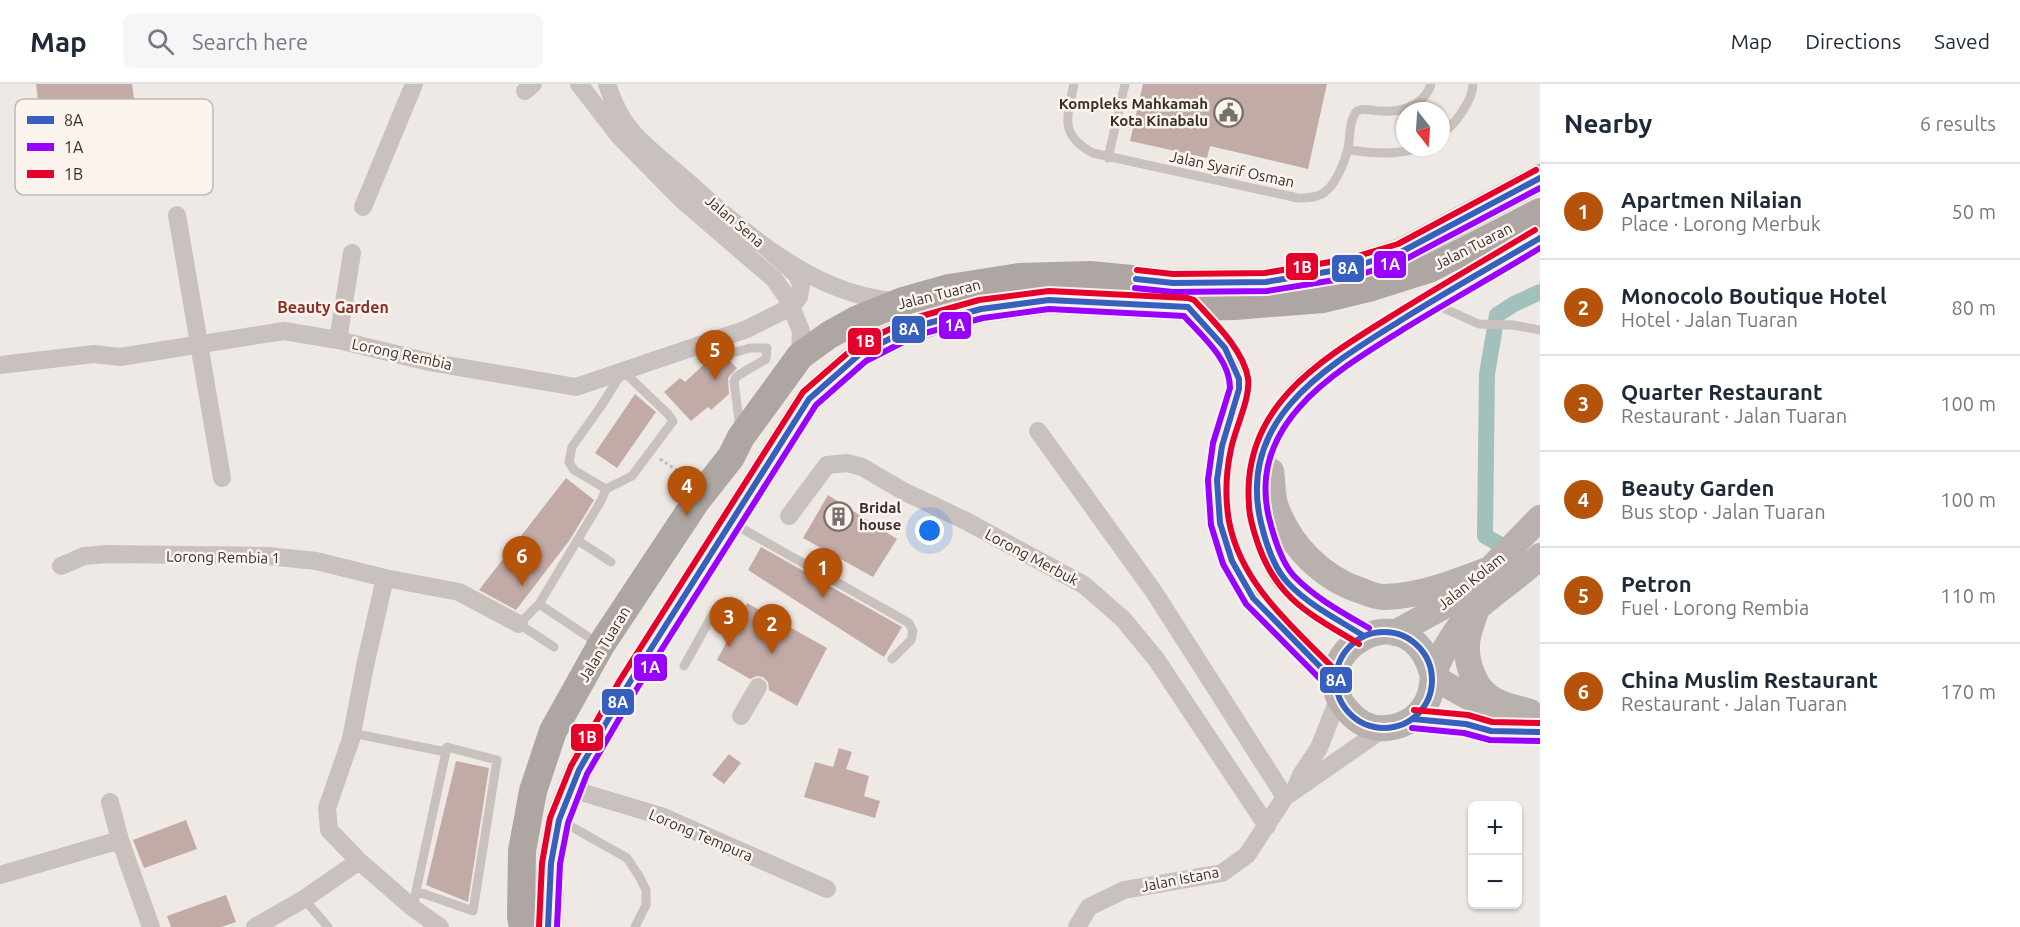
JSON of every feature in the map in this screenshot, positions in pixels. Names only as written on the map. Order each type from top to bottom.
[{"type":"main road","points":[[1468,218],[1540,156]]},
{"type":"main road","name":"Jalan Tuaran","points":[[521,924],[522,851],[533,790],[553,731],[601,645],[697,500],[731,457],[741,437],[800,356],[829,335],[856,320],[903,301],[949,288],[1019,277],[1090,275],[1173,283],[1266,282],[1350,268],[1401,252],[1540,178]]},
{"type":"main road","name":"Jalan Tuaran","points":[[548,927],[551,863],[558,820],[579,770],[628,685],[809,399],[861,353],[914,327],[981,309],[1049,300],[1188,307],[1277,304],[1323,299],[1369,288],[1429,269],[1540,212]]},
{"type":"main road","points":[[1364,636],[1288,583],[1275,563],[1259,517],[1256,490],[1258,469],[1274,426],[1296,395],[1322,372],[1429,302],[1540,238]]},
{"type":"main road","points":[[1188,307],[1226,348],[1239,379],[1239,389],[1222,446],[1217,480],[1220,523],[1232,561],[1253,598],[1338,690]]},
{"type":"main road","points":[[1274,426],[1270,466],[1276,507],[1290,534],[1307,556],[1328,576],[1350,588],[1381,597],[1414,594],[1446,595]]},
{"type":"main road","name":"Jalan Kolam","points":[[1395,633],[1446,595],[1490,569],[1540,518]]},
{"type":"main road","name":"Jalan Kolam","points":[[1433,677],[1446,647],[1469,633],[1477,608],[1540,556]]},
{"type":"main road","points":[[1379,632],[1395,633],[1409,639],[1421,649],[1429,662],[1433,677],[1431,693],[1424,707],[1400,726],[1383,729],[1367,726],[1353,718],[1342,705],[1338,690],[1336,674],[1341,659],[1350,646],[1364,636],[1379,632]]},
{"type":"main road","points":[[1461,638],[1479,688],[1500,704],[1537,718]]},
{"type":"main road","points":[[1433,677],[1492,711],[1537,718]]},
{"type":"main road","points":[[1413,718],[1466,724],[1491,731],[1537,718]]},
{"type":"street","points":[[363,207],[414,84]]},
{"type":"street","points":[[527,84],[525,91],[533,84]]},
{"type":"street","name":"Jalan Sena","points":[[579,84],[619,136],[675,192],[774,279],[782,289],[801,331],[800,356]]},
{"type":"street","name":"Jalan Sena","points":[[609,86],[613,102],[630,129],[747,235],[820,280],[879,300],[903,301]]},
{"type":"street","points":[[177,215],[222,478]]},
{"type":"street","points":[[768,249],[797,275],[801,285],[799,297],[791,307]]},
{"type":"street","points":[[338,340],[352,253]]},
{"type":"street","name":"Lorong Rembia","points":[[0,365],[94,354],[120,357],[285,331],[338,340],[429,362],[576,387],[737,332],[791,307]]},
{"type":"street","points":[[1038,430],[1154,592],[1290,793]]},
{"type":"street","name":"Lorong Merbuk","points":[[789,516],[827,465],[847,463],[862,467],[903,491],[966,521],[1084,585],[1123,619],[1156,658],[1267,826]]},
{"type":"street","name":"Lorong Rembia 1","points":[[61,566],[84,556],[107,554],[268,556],[316,561],[385,578],[459,592],[519,624]]},
{"type":"street","points":[[385,578],[352,733],[327,808],[329,830],[359,861],[414,900],[440,927]]},
{"type":"street","points":[[741,716],[758,687]]},
{"type":"street","name":"Jalan Istana","points":[[1077,927],[1089,907],[1124,890],[1222,873],[1247,855],[1319,748],[1338,690]]},
{"type":"street","name":"Jalan Istana","points":[[1290,793],[1383,729]]},
{"type":"street","name":"Lorong Tempura","points":[[571,789],[661,816],[827,889]]},
{"type":"street","points":[[110,802],[120,840],[151,927]]},
{"type":"street","points":[[0,875],[120,840]]},
{"type":"street","points":[[255,927],[304,899],[359,861]]},
{"type":"lane","name":"Jalan Syarif Osman","points":[[1074,84],[1067,114],[1067,126],[1071,136],[1080,146],[1108,158],[1298,198],[1313,198],[1324,193],[1333,183],[1348,150],[1352,119],[1357,111],[1366,109],[1397,111],[1416,105],[1430,89],[1431,84]]},
{"type":"lane","points":[[1108,158],[1125,84]]},
{"type":"lane","points":[[1450,127],[1458,120],[1473,90],[1473,84]]},
{"type":"lane","points":[[1348,150],[1396,152]]},
{"type":"lane","points":[[1429,302],[1479,324],[1513,325],[1540,330]]},
{"type":"lane","points":[[718,357],[750,348],[767,348],[766,359],[737,376],[734,381],[741,437]]},
{"type":"lane","points":[[554,647],[519,624],[539,604],[606,489],[632,476],[673,421],[623,371],[572,447],[569,462],[574,470],[606,489]]},
{"type":"lane","points":[[732,522],[909,623],[914,631],[911,640],[892,659]]},
{"type":"lane","points":[[577,540],[611,562]]},
{"type":"lane","points":[[539,604],[601,645]]},
{"type":"lane","points":[[684,666],[713,614]]},
{"type":"lane","points":[[352,733],[446,752]]},
{"type":"lane","points":[[447,747],[497,760],[473,911],[414,900],[446,752],[447,747]]},
{"type":"lane","points":[[558,820],[627,858],[646,890],[646,905],[635,927]]},
{"type":"lane","points":[[304,899],[328,927]]},
{"type":"path","points":[[650,452],[686,476]]},
{"type":"building","points":[[36,84],[132,84],[134,99],[38,99]]},
{"type":"building","name":"Kompleks Mahkamah Kota Kinabalu","points":[[1143,84],[1327,84],[1308,169],[1210,146],[1207,158],[1130,141]]},
{"type":"building","points":[[711,358],[717,364],[730,361],[737,368],[728,378],[729,394],[711,410],[708,407],[691,421],[664,392],[680,378],[685,382]]},
{"type":"building","points":[[635,394],[656,412],[617,468],[595,453]]},
{"type":"building","points":[[566,478],[594,500],[569,541],[516,610],[479,590]]},
{"type":"building","name":"Bridal house","points":[[828,495],[897,539],[873,577],[803,538]]},
{"type":"building","points":[[761,547],[902,627],[884,657],[748,570]]},
{"type":"building","points":[[747,603],[827,648],[797,706],[769,690],[768,682],[763,677],[757,676],[750,679],[717,660]]},
{"type":"building","points":[[839,748],[852,752],[846,769],[869,776],[864,796],[880,801],[875,818],[804,797],[815,762],[833,767]]},
{"type":"building","points":[[729,754],[741,763],[724,784],[712,775]]},
{"type":"building","points":[[456,761],[489,768],[468,902],[426,885]]},
{"type":"building","points":[[186,820],[197,849],[144,868],[133,840]]},
{"type":"building","points":[[226,895],[236,922],[221,927],[171,927],[167,916]]},
{"type":"waterway","points":[[1540,292],[1497,315],[1487,374],[1485,536],[1540,567]]},
{"type":"transit line","name":"1B","points":[[1137,270],[1173,274],[1265,273],[1348,259],[1398,244],[1536,170]]},
{"type":"transit line","name":"8A","points":[[1136,279],[1173,283],[1266,282],[1350,268],[1401,252],[1540,178]]},
{"type":"transit line","name":"1A","points":[[1135,288],[1173,292],[1267,291],[1353,277],[1404,260],[1540,188]]},
{"type":"transit line","name":"1B","points":[[1359,644],[1298,604],[1275,579],[1266,563],[1255,535],[1249,510],[1250,470],[1258,439],[1273,412],[1293,388],[1342,347],[1535,230]]},
{"type":"transit line","name":"8A","points":[[1364,636],[1306,599],[1289,584],[1275,564],[1261,523],[1257,486],[1262,453],[1275,425],[1294,399],[1346,356],[1403,319],[1540,238]]},
{"type":"transit line","name":"1A","points":[[1369,628],[1311,591],[1294,576],[1285,564],[1269,518],[1265,484],[1271,454],[1284,427],[1304,403],[1353,361],[1540,248]]},
{"type":"transit line","name":"1B","points":[[539,927],[542,863],[550,818],[571,766],[620,680],[803,392],[857,345],[911,319],[979,300],[1049,291],[1194,300],[1234,346],[1248,378],[1247,395],[1233,441],[1227,476],[1229,521],[1235,545],[1258,587],[1290,625],[1342,677]]},
{"type":"transit line","name":"8A","points":[[548,927],[551,863],[559,820],[579,770],[628,685],[809,399],[861,353],[914,327],[981,309],[1049,300],[1188,307],[1225,348],[1239,379],[1239,389],[1222,446],[1217,480],[1220,523],[1232,561],[1253,598],[1336,683]]},
{"type":"transit line","name":"1A","points":[[557,927],[560,864],[568,823],[587,774],[636,690],[816,405],[866,361],[917,335],[983,318],[1049,309],[1184,316],[1220,357],[1229,377],[1230,388],[1213,443],[1208,480],[1211,525],[1223,564],[1246,604],[1330,689]]},
{"type":"transit line","name":"8A","points":[[1384,632],[1402,636],[1418,646],[1428,662],[1432,680],[1428,698],[1418,714],[1402,724],[1384,728],[1366,724],[1350,714],[1340,698],[1336,680],[1340,662],[1350,646],[1366,636],[1384,632]]},
{"type":"transit line","name":"1B","points":[[1414,710],[1468,715],[1492,722],[1540,723]]},
{"type":"transit line","name":"8A","points":[[1413,719],[1466,724],[1491,731],[1540,732]]},
{"type":"transit line","name":"1A","points":[[1412,728],[1464,733],[1490,740],[1540,741]]},
{"type":"place","name":"Kompleks Mahkamah Kota Kinabalu","points":[[1229,112]]},
{"type":"place","name":"Petron","points":[[715,380]]},
{"type":"place","name":"Beauty Garden","points":[[687,516]]},
{"type":"place","name":"Bridal house","points":[[838,516]]},
{"type":"place","name":"China Muslim Restaurant","points":[[522,586]]},
{"type":"place","name":"Apartmen Nilaian","points":[[823,598]]},
{"type":"place","name":"Quarter Restaurant","points":[[729,647]]},
{"type":"place","name":"Monocolo Boutique Hotel","points":[[772,654]]},
{"type":"district","name":"Beauty Garden","points":[[333,307]]}]
